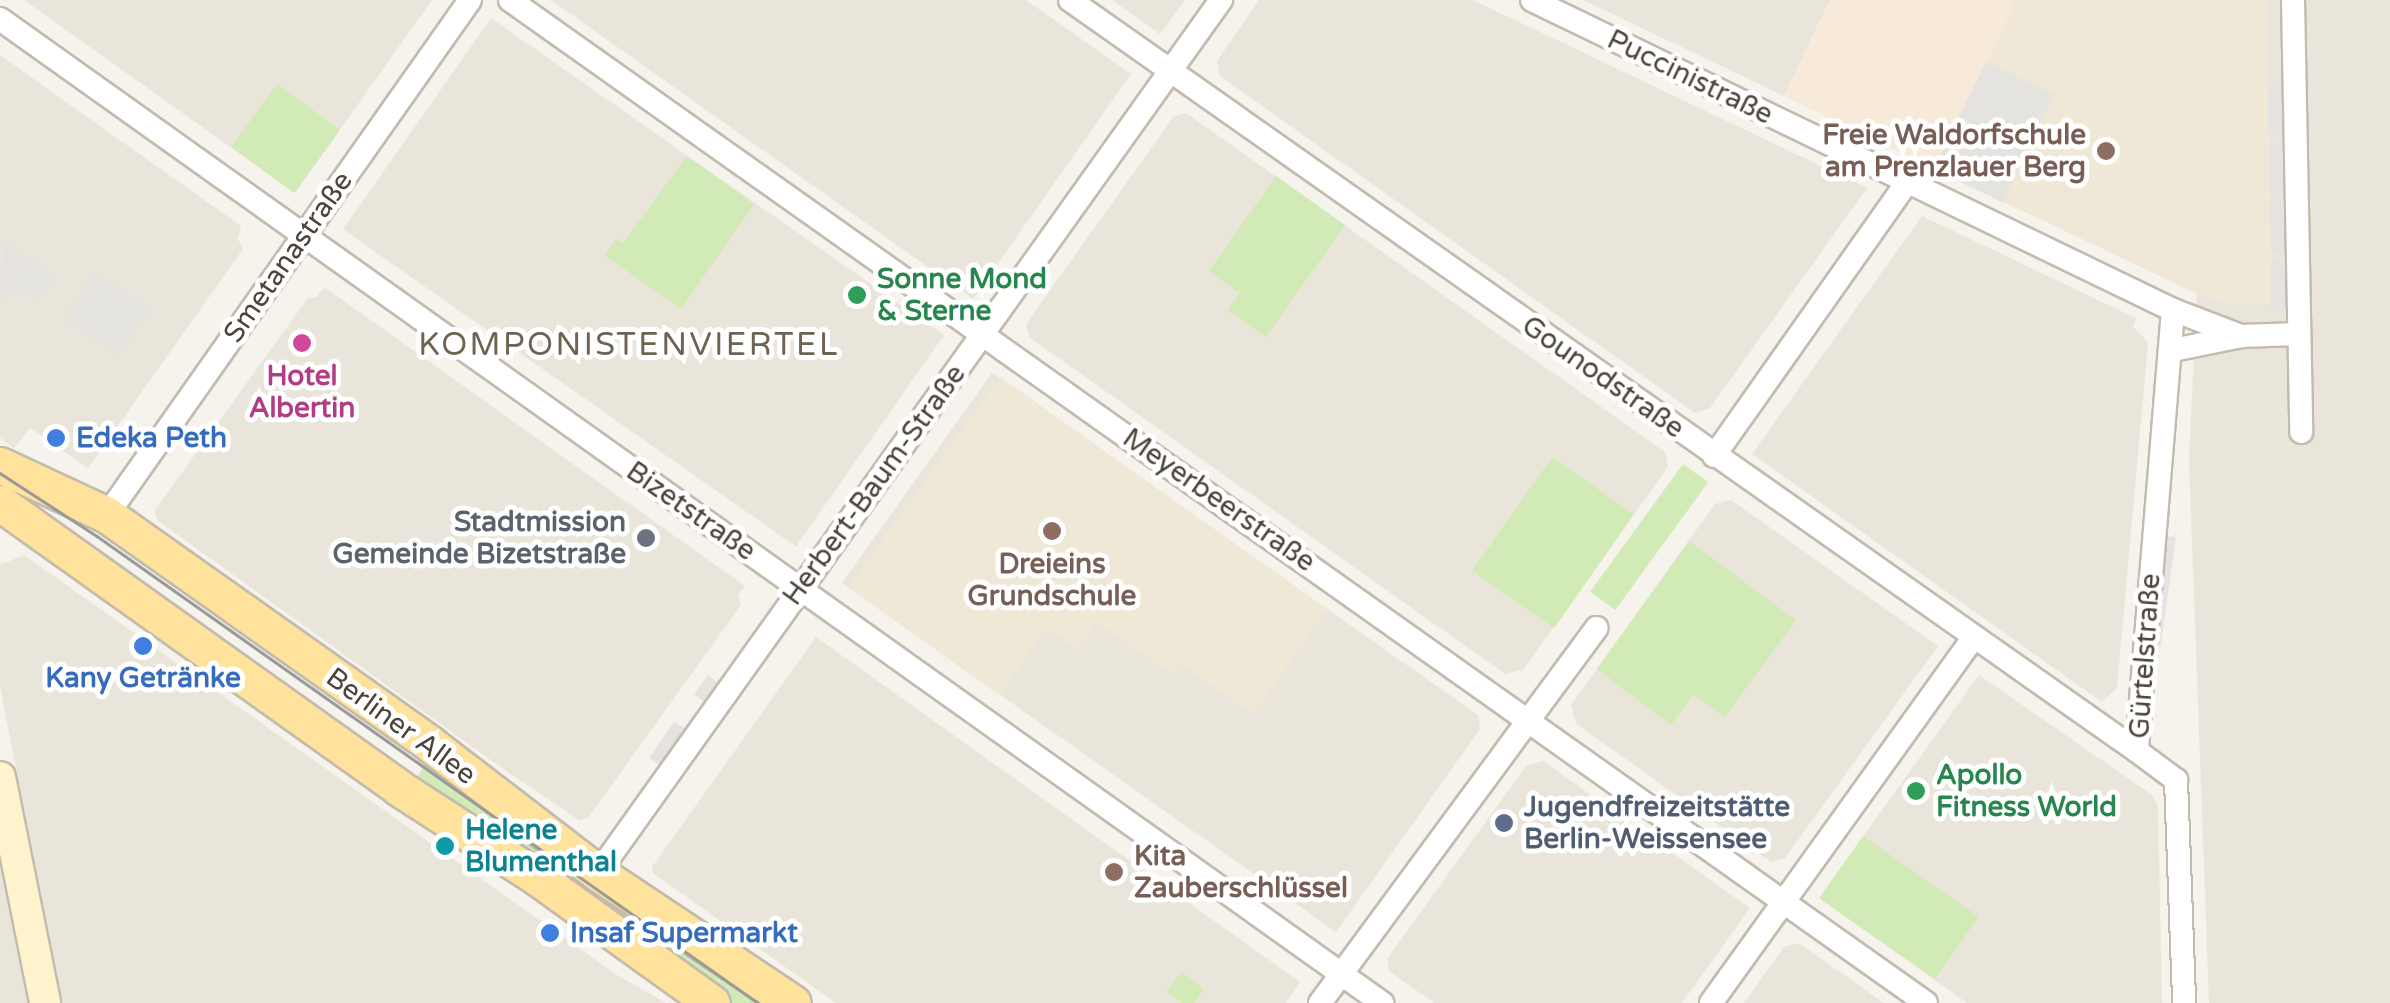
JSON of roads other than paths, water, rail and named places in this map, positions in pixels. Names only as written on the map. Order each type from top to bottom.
[{"type":"main road","name":"Berliner Allee","points":[[0,464],[106,515],[430,744],[598,872],[718,957],[793,1003]]},
{"type":"main road","name":"Berliner Allee","points":[[0,502],[357,758],[538,878],[712,1003]]},
{"type":"street","name":"Smetanastraße","points":[[106,515],[470,0]]},
{"type":"street","name":"Meyerbeerstraße","points":[[510,0],[1926,1003]]},
{"type":"street","name":"Gounodstraße","points":[[1070,0],[1972,639],[2137,751]]},
{"type":"street","name":"Herbert-Baum-Straße","points":[[598,872],[1221,0]]},
{"type":"street","name":"Puccinistraße","points":[[1532,0],[2173,310]]},
{"type":"street","points":[[2292,0],[2302,432]]},
{"type":"street","name":"Bizetstraße","points":[[0,19],[1382,1003]]},
{"type":"street","points":[[1714,456],[1907,182]]},
{"type":"street","points":[[2173,310],[2241,336]]},
{"type":"street","name":"Gürtelstraße","points":[[2173,310],[2173,350],[2137,751],[2176,780],[2184,1003]]},
{"type":"street","points":[[2173,350],[2241,336],[2298,334]]},
{"type":"street","points":[[1320,1003],[1596,628]]},
{"type":"street","points":[[1712,1003],[1972,639]]},
{"type":"street","points":[[0,776],[44,1003]]},
{"type":"tram line","points":[[0,473],[97,536],[758,1003]]},
{"type":"place","name":"Freie Waldorfschule am Prenzlauer Berg","points":[[2106,151]]},
{"type":"place","name":"Sonne Mond & Sterne","points":[[857,295]]},
{"type":"place","name":"Hotel Albertin","points":[[302,343]]},
{"type":"place","name":"Edeka Peth","points":[[56,438]]},
{"type":"place","name":"Dreieins Grundschule","points":[[1052,531]]},
{"type":"place","name":"Stadtmission Gemeinde Bizetstraße","points":[[646,538]]},
{"type":"place","name":"Kany Getränke","points":[[143,646]]},
{"type":"place","name":"Apollo Fitness World","points":[[1916,791]]},
{"type":"place","name":"Jugendfreizeitstätte Berlin-Weissensee","points":[[1504,823]]},
{"type":"place","name":"Helene Blumenthal","points":[[445,846]]},
{"type":"place","name":"Kita Zauberschlüssel","points":[[1114,872]]},
{"type":"place","name":"Insaf Supermarkt","points":[[550,933]]},
{"type":"district","name":"KOMPONISTENVIERTEL","points":[[629,345]]}]
